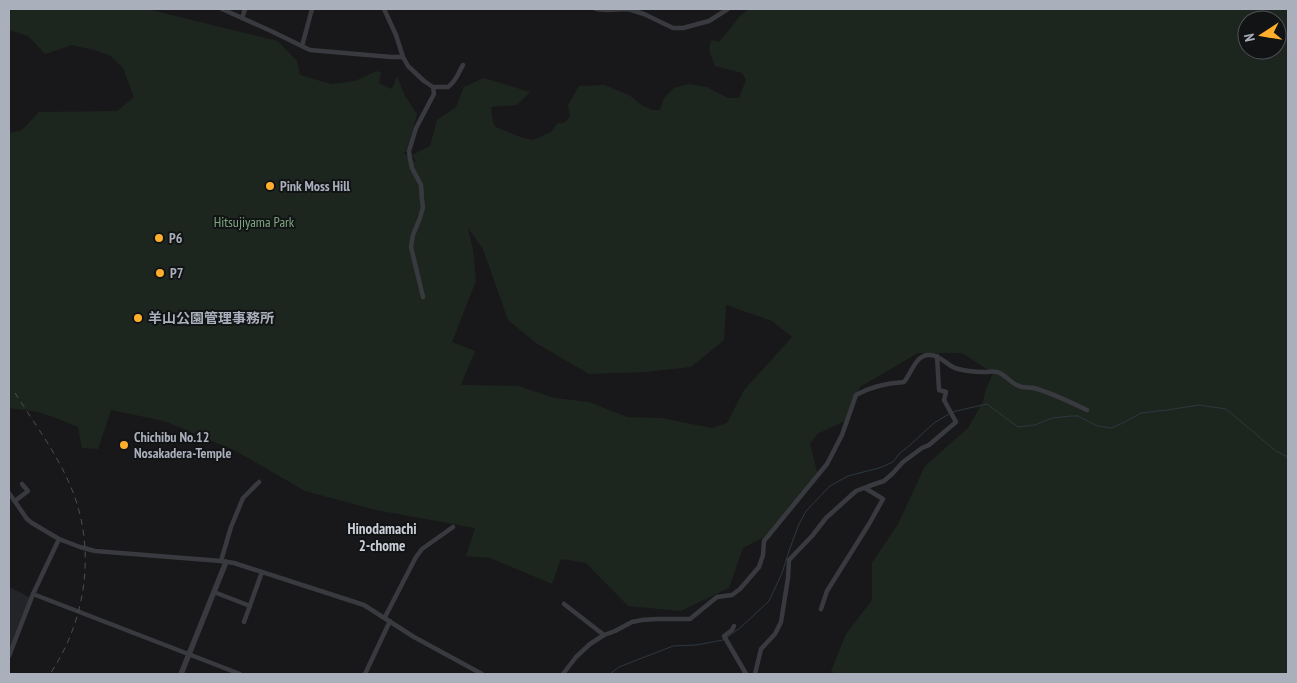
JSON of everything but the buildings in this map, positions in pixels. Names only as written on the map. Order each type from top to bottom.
[{"type":"street","points":[[222,9],[310,50],[333,53],[403,56]]},
{"type":"street","points":[[242,18],[245,9]]},
{"type":"street","points":[[302,46],[312,9]]},
{"type":"street","points":[[384,9],[403,56],[413,72],[424,81],[434,87],[448,87],[456,80],[463,65]]},
{"type":"street","points":[[596,9],[628,9],[644,14],[673,28],[683,28],[709,21],[728,9]]},
{"type":"street","points":[[422,297],[411,247],[413,235],[423,207],[421,185],[412,168],[409,151],[416,128],[434,94],[434,87]]},
{"type":"street","points":[[563,674],[583,649],[604,635],[632,622],[642,620],[690,620],[717,597],[732,595],[740,589],[759,568],[763,555],[764,541],[827,464],[842,434],[856,395],[893,383],[904,382],[916,361],[920,358],[927,355],[937,356],[954,367],[965,371],[998,372],[1004,375],[1010,383],[1045,392],[1087,410]]},
{"type":"street","points":[[755,674],[761,649],[774,634],[781,622],[789,560],[826,518],[856,492],[884,481],[902,462],[929,445],[956,422],[944,400],[946,392],[940,390],[937,356]]},
{"type":"street","points":[[181,674],[214,592],[224,562],[231,527],[243,498],[259,482]]},
{"type":"street","points":[[15,501],[28,491],[22,484]]},
{"type":"street","points":[[821,609],[827,591],[883,499],[865,488]]},
{"type":"street","points":[[9,494],[27,519],[58,539],[95,551],[224,562],[262,572],[364,605],[414,636],[482,674]]},
{"type":"street","points":[[385,617],[422,549],[453,527]]},
{"type":"street","points":[[9,656],[33,594],[58,539]]},
{"type":"street","points":[[244,622],[262,572]]},
{"type":"street","points":[[214,592],[250,606]]},
{"type":"street","points":[[33,594],[240,674]]},
{"type":"street","points":[[564,604],[604,635]]},
{"type":"street","points":[[365,674],[390,621]]},
{"type":"street","points":[[734,626],[724,636],[746,674]]},
{"type":"shaded area","points":[[9,587],[31,598],[9,656]]},
{"type":"green space","name":"Hitsujiyama Park","points":[[9,9],[147,9],[278,41],[297,61],[300,75],[331,84],[355,81],[377,71],[381,73],[379,83],[392,89],[397,76],[405,96],[417,114],[406,152],[403,152],[417,163],[412,155],[430,146],[437,120],[456,107],[464,87],[484,78],[530,92],[517,105],[491,107],[493,123],[496,127],[533,140],[551,132],[557,124],[565,122],[570,117],[568,105],[579,86],[604,85],[629,95],[643,106],[652,110],[660,110],[664,98],[674,88],[689,84],[707,87],[728,98],[739,98],[746,80],[742,73],[715,66],[710,53],[710,43],[712,40],[719,42],[740,16],[749,9],[1288,9],[1288,674],[835,674],[831,671],[846,634],[872,600],[872,563],[898,524],[925,466],[968,428],[983,402],[993,373],[962,353],[918,353],[860,387],[849,419],[817,434],[810,444],[818,476],[764,537],[743,548],[729,588],[681,611],[628,606],[586,563],[561,559],[552,584],[490,558],[466,556],[475,528],[376,510],[305,491],[234,450],[164,421],[111,410],[98,449],[82,448],[78,427],[38,412],[9,408],[9,133],[22,130],[39,112],[117,111],[134,97],[123,68],[111,56],[72,45],[45,54],[28,36],[9,30]],"holes":[[[468,228],[483,249],[508,320],[536,343],[589,374],[645,372],[691,367],[724,340],[726,305],[772,321],[792,337],[744,390],[727,423],[712,428],[661,418],[627,417],[589,402],[555,398],[518,386],[461,385],[475,351],[452,342],[476,281],[473,250]]]},
{"type":"waterway","points":[[953,412],[987,404],[1018,427],[1035,425],[1052,418],[1078,416],[1097,426],[1111,428],[1141,413],[1199,405],[1226,409],[1276,451],[1288,457]]},
{"type":"waterway","points":[[610,674],[619,667],[673,646],[696,645],[723,640],[740,628],[769,601],[782,573],[799,524],[806,511],[830,486],[848,476],[879,468],[893,462],[900,453],[934,423],[949,414]]},
{"type":"railway","points":[[15,393],[51,449],[70,485],[83,533],[85,558],[80,606],[73,630],[63,653],[50,674]]},
{"type":"place","name":"Pink Moss Hill","points":[[270,186]]},
{"type":"place","name":"P6","points":[[159,238]]},
{"type":"place","name":"P7","points":[[160,273]]},
{"type":"place","name":"羊山公園管理事務所","points":[[138,318]]},
{"type":"place","name":"Chichibu No.12 Nosakadera-Temple","points":[[124,445]]},
{"type":"district","name":"Hinodamachi 2-chome","points":[[382,536]]}]
